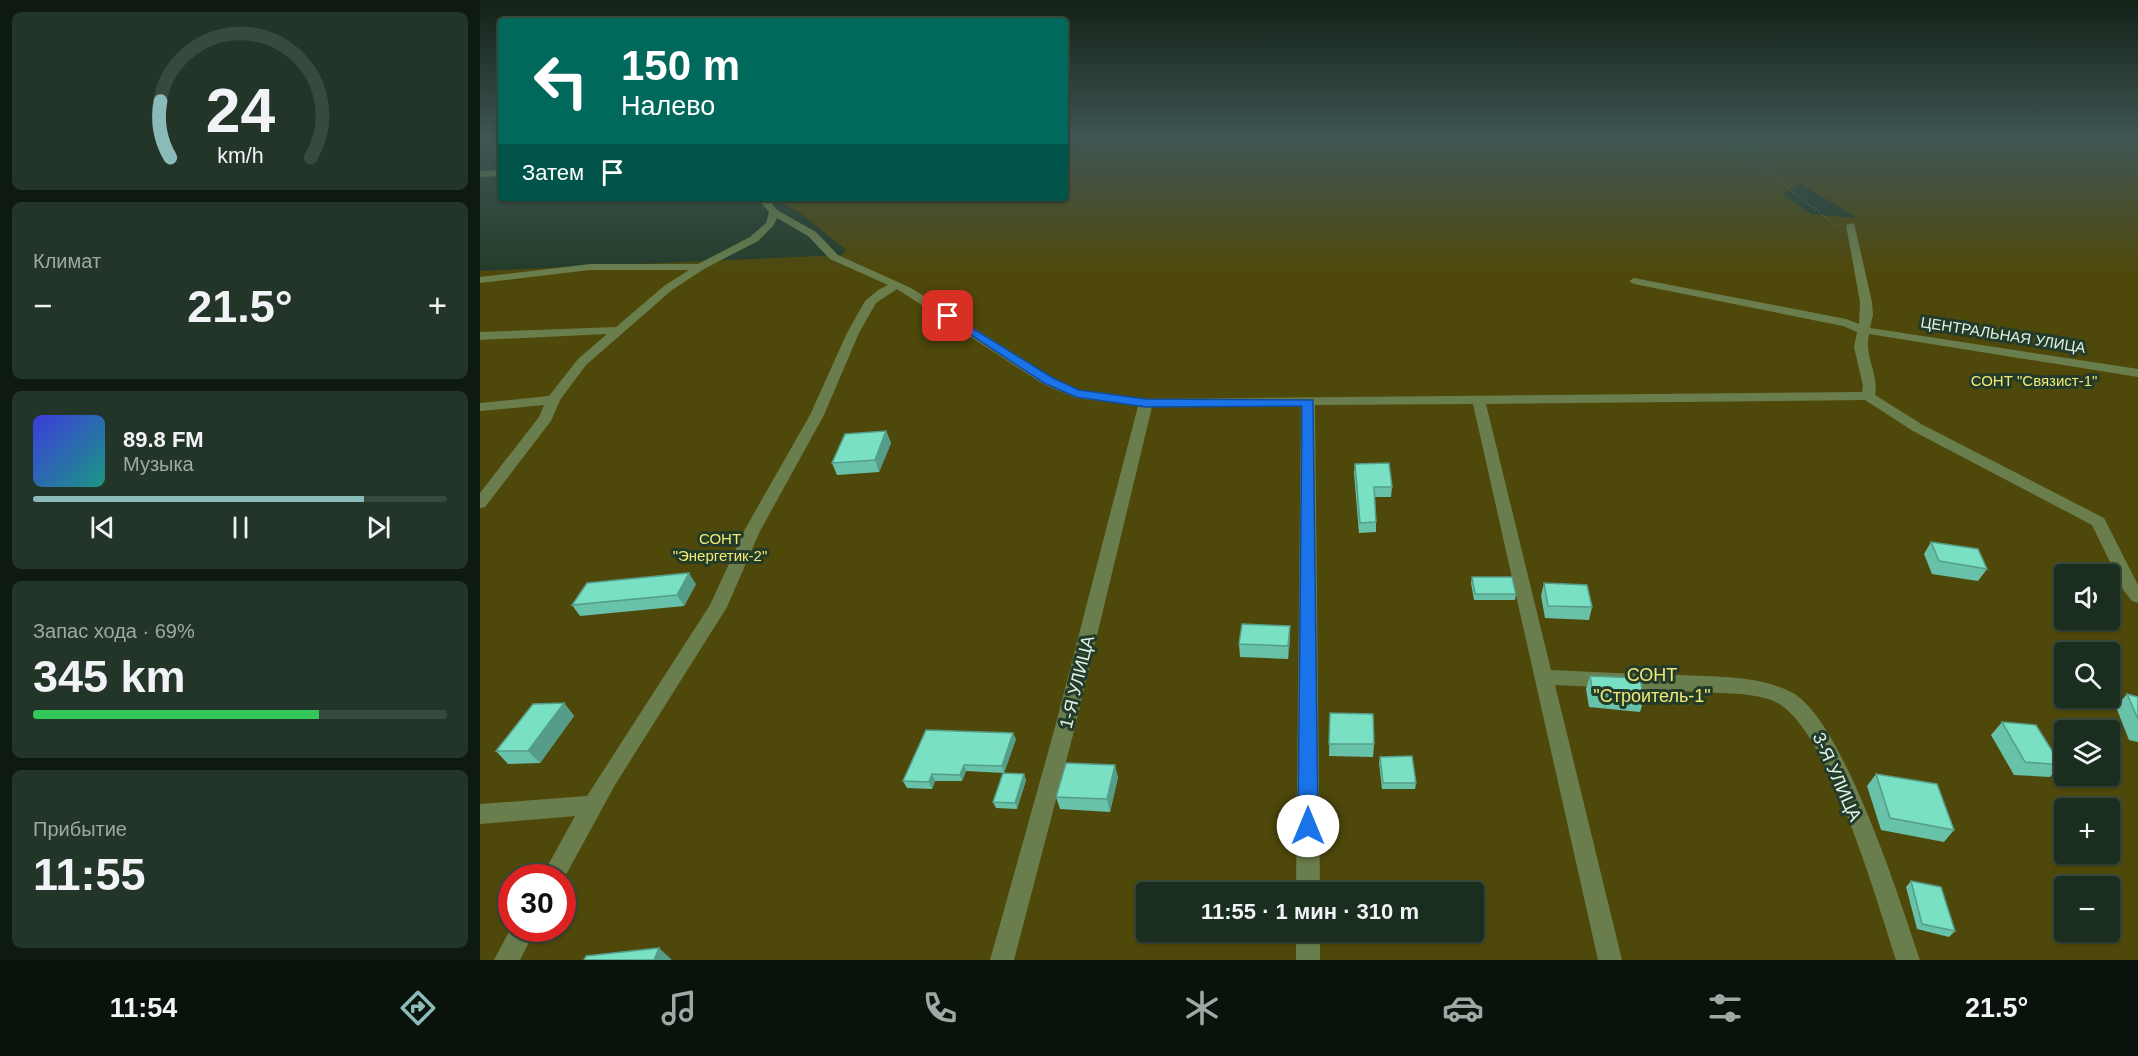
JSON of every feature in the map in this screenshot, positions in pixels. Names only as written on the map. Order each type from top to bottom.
[{"type":"street","points":[[765,201],[774,212],[812,234],[834,257],[897,285],[1048,381],[1076,394],[1146,403],[1868,396],[1918,428],[2098,522],[2130,587],[2138,597]]},
{"type":"street","points":[[481,501],[546,418],[553,400],[582,362],[668,288],[700,267],[754,239],[770,224],[774,212]]},
{"type":"street","points":[[1851,225],[1866,302],[1867,315],[1860,346],[1870,386],[1868,396]]},
{"type":"street","points":[[480,280],[536,270],[645,266],[700,267]]},
{"type":"street","name":"ЦЕНТРАЛЬНАЯ УЛИЦА","points":[[1634,281],[1846,323],[1863,330],[2136,371]]},
{"type":"street","points":[[560,864],[593,805],[718,607],[752,531],[817,415],[853,333],[871,301],[882,292],[897,285]]},
{"type":"street","points":[[480,336],[618,330]]},
{"type":"street","points":[[1479,398],[1610,960]]},
{"type":"street","points":[[480,407],[553,400]]},
{"type":"street","points":[[1308,402],[1308,882]]},
{"type":"street","name":"1-Я УЛИЦА","points":[[1002,960],[1064,730],[1146,403]]},
{"type":"street","name":"3-Я УЛИЦА","points":[[1543,677],[1742,686],[1766,690],[1792,702],[1816,729],[1831,759],[1859,826],[1908,960]]},
{"type":"street","points":[[480,814],[593,805]]},
{"type":"street","points":[[506,960],[516,942]]},
{"type":"street","points":[[1308,942],[1308,960]]},
{"type":"path","points":[[1781,183],[1839,227],[1851,225]]},
{"type":"green space","points":[[1068,183],[2138,183],[2138,960],[480,960],[480,271],[842,255],[846,250],[799,212],[776,201],[1068,201]],"holes":[[[1801,184],[1856,217],[1856,218],[1811,214],[1783,194]]]},
{"type":"building","points":[[886,431],[875,460],[832,463],[845,434]]},
{"type":"building","points":[[1389,463],[1392,487],[1374,487],[1376,522],[1360,523],[1355,464]]},
{"type":"building","points":[[1931,542],[1978,549],[1987,569],[1939,561]]},
{"type":"building","points":[[689,573],[677,595],[572,605],[587,583]]},
{"type":"building","points":[[1472,577],[1512,577],[1516,594],[1475,594]]},
{"type":"building","points":[[1544,583],[1587,585],[1592,607],[1548,606]]},
{"type":"building","points":[[1242,624],[1290,626],[1288,646],[1239,644]]},
{"type":"building","points":[[1590,676],[1640,678],[1644,699],[1593,694]]},
{"type":"building","points":[[2127,694],[2138,697],[2138,719]]},
{"type":"building","points":[[564,703],[528,751],[496,751],[533,704]]},
{"type":"building","points":[[1330,713],[1373,714],[1374,744],[1329,744]]},
{"type":"building","points":[[2002,722],[2036,725],[2054,754],[2054,764],[2025,762]]},
{"type":"building","points":[[926,730],[1013,733],[1002,766],[964,765],[960,775],[932,774],[929,782],[903,781]]},
{"type":"building","points":[[1412,756],[1416,783],[1383,783],[1380,757]]},
{"type":"building","points":[[1066,763],[1115,765],[1107,799],[1056,797]]},
{"type":"building","points":[[1003,773],[1024,774],[1015,803],[993,802]]},
{"type":"building","points":[[1876,774],[1937,784],[1954,830],[1890,818]]},
{"type":"building","points":[[1911,881],[1941,887],[1955,931],[1922,924]]},
{"type":"building","points":[[659,948],[654,960],[584,960],[586,956]]},
{"type":"route","points":[[948,316],[1048,381],[1076,394],[1146,403],[1308,402],[1308,826]]},
{"type":"park label","name":"СОНТ \"Связист-1\"","points":[[2034,381]]},
{"type":"park label","name":"СОНТ \"Энергетик-2\"","points":[[720,548]]},
{"type":"park label","name":"СОНТ \"Строитель-1\"","points":[[1652,685]]}]
